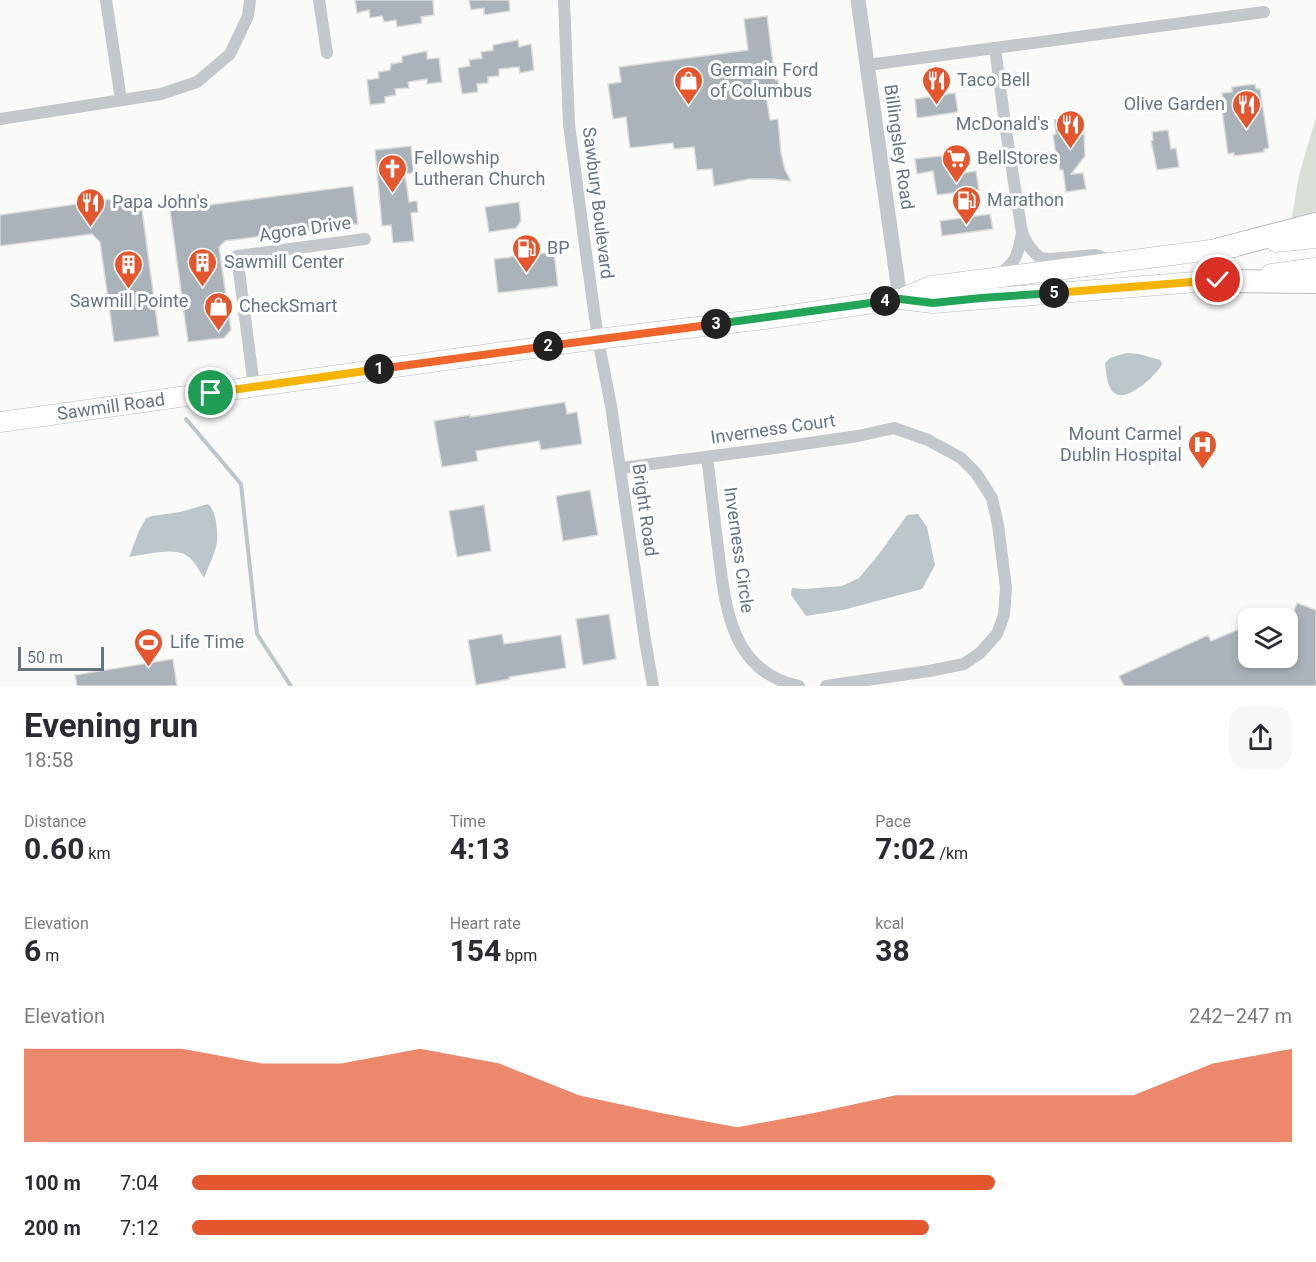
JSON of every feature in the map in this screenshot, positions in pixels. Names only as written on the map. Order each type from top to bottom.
[{"type":"highway","points":[[1220,249],[1316,224]]},
{"type":"highway","points":[[1218,280],[1316,282]]},
{"type":"main road","name":"Sawmill Road","points":[[0,422],[598,339],[764,319],[900,299],[931,286],[1316,238]]},
{"type":"main road","name":"Sawmill Road","points":[[900,299],[933,303],[1218,280],[1316,268]]},
{"type":"street","points":[[106,0],[121,100]]},
{"type":"street","points":[[0,119],[161,94],[197,82],[230,54],[248,16],[250,0]]},
{"type":"street","points":[[319,0],[327,53]]},
{"type":"street","name":"Sawbury Boulevard","points":[[564,0],[569,124],[598,339]]},
{"type":"street","name":"Billingsley Road","points":[[858,0],[900,299]]},
{"type":"street","points":[[868,65],[1264,12]]},
{"type":"street","points":[[995,48],[1022,233],[1029,246],[1040,258],[1051,260],[1095,255],[1118,263]]},
{"type":"street","points":[[995,278],[1012,264],[1017,256],[1022,233]]},
{"type":"street","name":"Agora Drive","points":[[254,386],[237,256],[365,239]]},
{"type":"street","name":"Bright Road","points":[[598,339],[621,468],[653,686]]},
{"type":"street","name":"Inverness Court","points":[[621,468],[858,436],[894,428],[928,440],[961,458],[976,473],[992,498],[998,525],[1006,588],[1004,615],[997,634],[980,653],[964,664],[826,686]]},
{"type":"street","name":"Inverness Circle","points":[[707,457],[726,609],[735,635],[750,660],[770,675],[799,686]]},
{"type":"shaded area","points":[[1316,117],[1316,219],[1291,223],[1299,175]]},
{"type":"shaded area","points":[[1126,353],[1160,360],[1162,364],[1142,386],[1128,394],[1121,395],[1111,389],[1105,363],[1110,358]]},
{"type":"shaded area","points":[[208,504],[215,516],[217,537],[215,550],[204,578],[196,565],[186,555],[180,553],[158,552],[129,557],[146,518]]},
{"type":"shaded area","points":[[918,514],[927,527],[935,565],[922,589],[843,610],[806,616],[791,595],[792,588],[842,586],[859,578],[907,515]]},
{"type":"building","points":[[355,0],[433,0],[434,15],[421,17],[422,23],[397,27],[396,20],[384,22],[382,16],[370,18],[369,10],[357,13]]},
{"type":"building","points":[[469,0],[509,0],[510,11],[484,15],[484,8],[471,10]]},
{"type":"building","name":"Germain Ford of Columbus","points":[[767,16],[775,80],[778,80],[780,93],[766,95],[770,120],[778,119],[781,153],[785,170],[791,181],[750,179],[714,186],[712,169],[697,170],[694,147],[674,149],[673,143],[630,148],[626,117],[613,119],[608,84],[621,82],[619,67],[748,50],[744,19]]},
{"type":"building","points":[[518,40],[519,47],[531,44],[534,70],[520,73],[519,67],[499,69],[499,76],[488,77],[488,83],[477,84],[478,92],[462,94],[458,68],[470,66],[469,60],[482,58],[481,52],[493,50],[493,45]]},
{"type":"building","points":[[427,51],[427,59],[439,58],[442,82],[427,84],[427,79],[408,82],[409,88],[395,89],[396,95],[385,97],[385,103],[370,105],[367,80],[379,78],[378,72],[390,70],[391,64],[402,62],[402,56]]},
{"type":"building","name":"Olive Garden","points":[[1255,84],[1256,89],[1260,89],[1269,148],[1264,149],[1264,152],[1234,156],[1234,153],[1228,154],[1222,93],[1232,92],[1232,87]]},
{"type":"building","name":"Taco Bell","points":[[955,93],[958,112],[917,118],[915,99]]},
{"type":"building","name":"McDonald's","points":[[1074,112],[1075,118],[1079,117],[1081,134],[1084,133],[1085,156],[1071,174],[1083,173],[1086,189],[1066,192],[1063,170],[1060,170],[1058,155],[1056,155],[1053,135],[1056,134],[1054,120],[1063,119],[1062,113]]},
{"type":"building","points":[[1168,130],[1171,149],[1176,148],[1179,167],[1157,170],[1151,141],[1153,140],[1152,132]]},
{"type":"building","name":"Fellowship Lutheran Church","points":[[411,146],[414,173],[405,174],[409,202],[417,201],[418,212],[411,213],[414,241],[393,243],[391,225],[382,226],[375,150]]},
{"type":"building","points":[[948,155],[950,175],[976,171],[979,190],[937,195],[933,171],[917,174],[915,159]]},
{"type":"building","name":"Sawmill Center","points":[[353,186],[358,224],[225,241],[219,247],[231,330],[224,338],[188,342],[170,210]]},
{"type":"building","name":"Sawmill Pointe","points":[[140,195],[159,336],[114,342],[100,242],[92,234],[0,246],[0,215]]},
{"type":"building","points":[[519,202],[521,221],[516,228],[489,232],[485,207]]},
{"type":"building","name":"Marathon","points":[[990,214],[993,229],[942,236],[940,221]]},
{"type":"building","name":"BP","points":[[554,252],[558,286],[498,293],[494,259]]},
{"type":"building","points":[[565,402],[567,414],[577,412],[582,444],[541,450],[539,441],[476,451],[478,461],[442,467],[434,421]]},
{"type":"building","points":[[590,490],[598,535],[563,541],[556,496]]},
{"type":"building","points":[[484,505],[491,551],[457,557],[449,511]]},
{"type":"building","points":[[1297,603],[1316,610],[1316,686],[1124,686],[1119,676],[1208,635],[1211,641],[1237,630],[1238,668],[1298,668],[1298,608],[1295,608]]},
{"type":"building","points":[[609,614],[616,659],[583,665],[576,619]]},
{"type":"building","points":[[502,634],[504,644],[561,635],[566,668],[476,685],[468,640]]},
{"type":"building","name":"Life Time","points":[[173,659],[177,686],[77,686],[75,675]]},
{"type":"waterway","points":[[186,419],[241,484],[257,634],[291,686]]},
{"type":"place","name":"Germain Ford of Columbus","points":[[689,106]]},
{"type":"place","name":"Taco Bell","points":[[936,106]]},
{"type":"place","name":"Olive Garden","points":[[1246,130]]},
{"type":"place","name":"McDonald's","points":[[1070,150]]},
{"type":"place","name":"BellStores","points":[[956,184]]},
{"type":"place","name":"Fellowship Lutheran Church","points":[[393,194]]},
{"type":"place","name":"Marathon","points":[[966,226]]},
{"type":"place","name":"Papa John's","points":[[91,228]]},
{"type":"place","name":"BP","points":[[526,274]]},
{"type":"place","name":"Sawmill Center","points":[[203,288]]},
{"type":"place","name":"Sawmill Pointe","points":[[129,290]]},
{"type":"place","name":"CheckSmart","points":[[218,332]]},
{"type":"place","name":"Mount Carmel Dublin Hospital","points":[[1203,470]]},
{"type":"place","name":"Life Time","points":[[149,668]]},
{"type":"route","points":[[211,393],[900,299],[933,303],[1218,280]]}]
